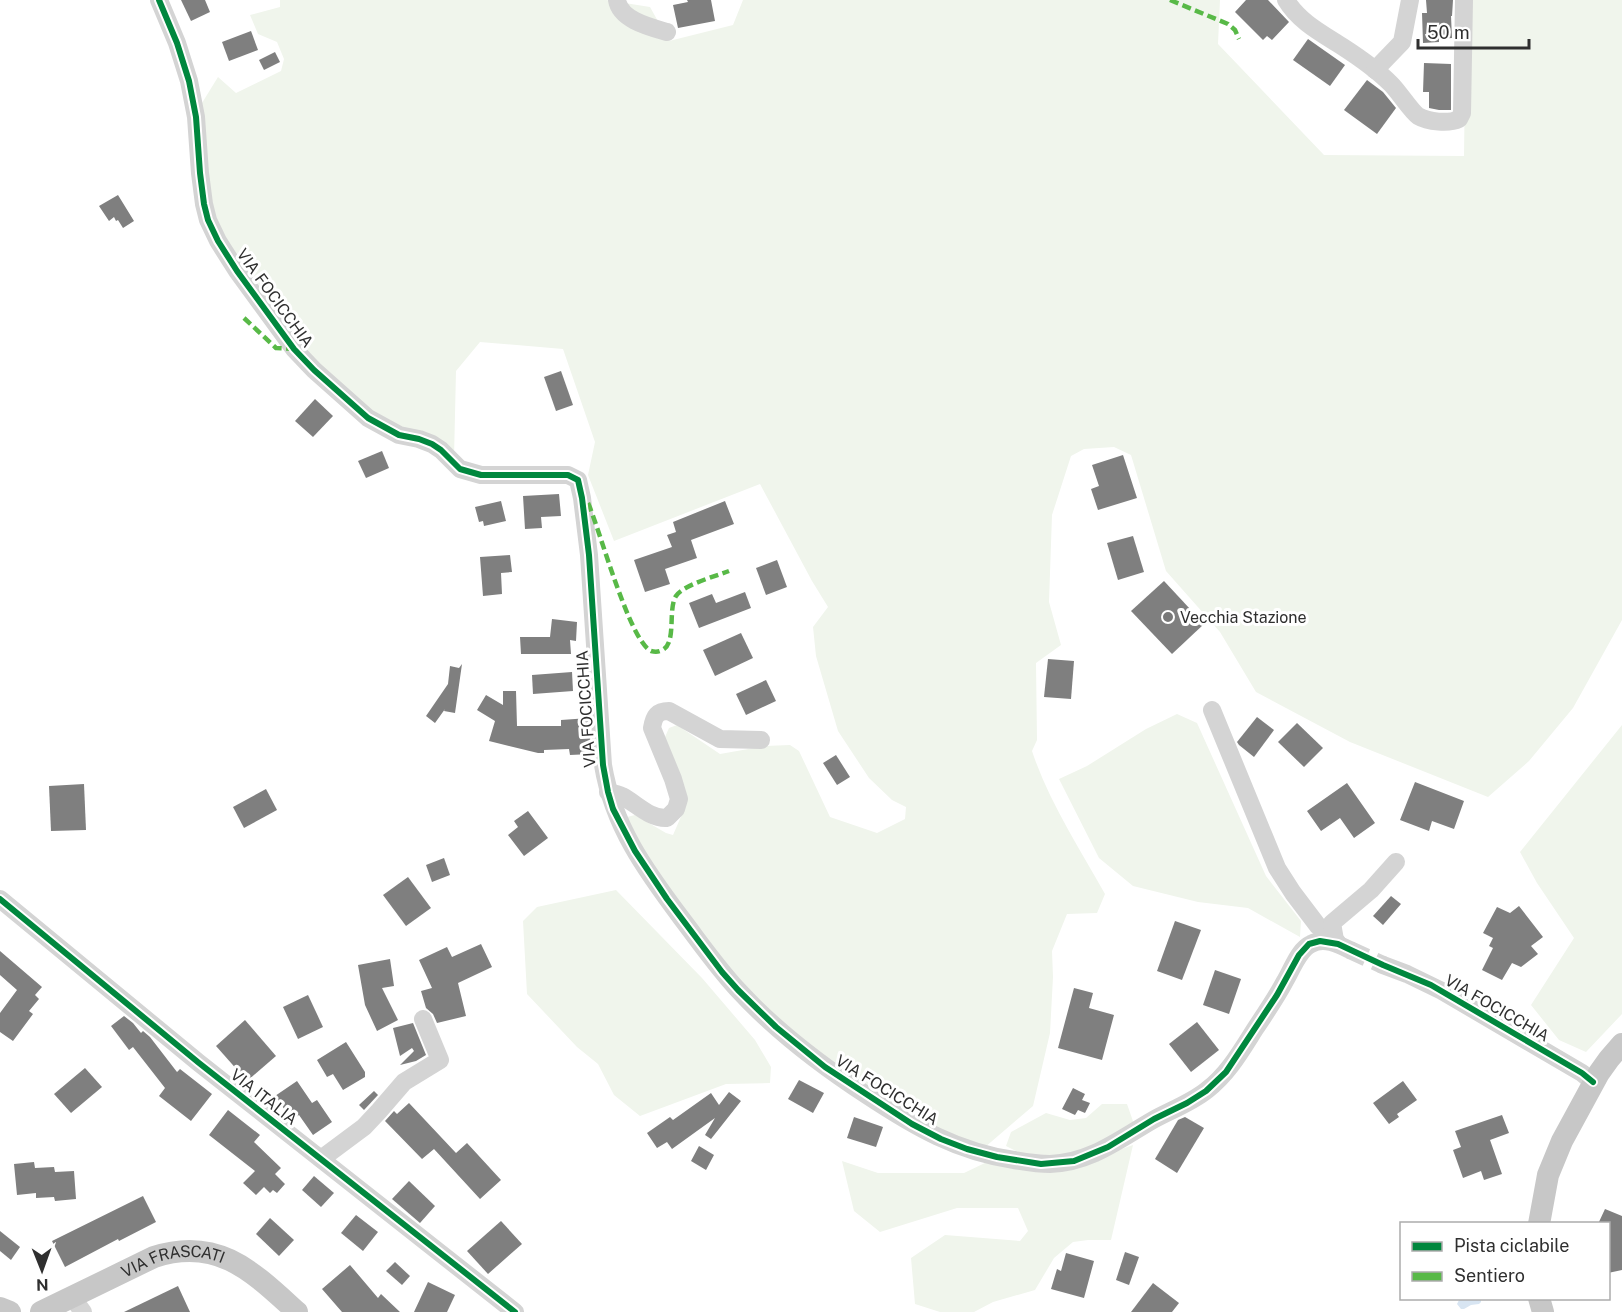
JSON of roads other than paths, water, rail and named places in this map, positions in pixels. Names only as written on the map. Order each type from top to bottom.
[{"type":"main road","points":[[1539,1222],[1550,1168],[1569,1127],[1622,1044]]},
{"type":"main road","name":"VIA FRASCATI","points":[[41,1312],[78,1305],[154,1257],[173,1252],[198,1250],[226,1258],[248,1269],[297,1312]]},
{"type":"street","name":"VIA FOCICCHIA","points":[[159,0],[177,43],[189,81],[196,117],[200,173],[208,220],[241,278],[303,360],[368,418],[399,435],[432,444],[460,469],[481,476],[568,475],[578,480],[589,555],[601,751],[608,792],[618,819],[626,837],[659,889],[729,980],[765,1017],[825,1067],[912,1124],[967,1149],[997,1157],[1041,1164],[1074,1161],[1108,1147],[1154,1119],[1197,1097],[1216,1083],[1235,1060],[1306,947],[1320,941],[1342,945]]},
{"type":"street","points":[[617,0],[618,7],[622,11],[666,32]]},
{"type":"street","points":[[1286,0],[1290,7],[1310,25],[1392,84],[1418,115],[1449,122],[1459,119],[1462,110],[1464,0]]},
{"type":"street","points":[[1375,70],[1402,42],[1410,0]]},
{"type":"street","points":[[1212,710],[1277,868],[1318,926],[1342,945]]},
{"type":"street","points":[[608,792],[620,795],[653,816],[667,818],[676,809],[679,799],[652,728],[653,719],[657,713],[669,711],[720,739],[761,740]]},
{"type":"street","points":[[1342,945],[1332,922],[1371,890],[1396,862]]},
{"type":"street","name":"VIA ITALIA","points":[[0,899],[199,1063],[515,1312]]},
{"type":"street","name":"VIA FOCICCHIA","points":[[1383,965],[1442,991],[1582,1073],[1606,1071]]},
{"type":"street","points":[[321,1159],[364,1127],[404,1082],[440,1060],[423,1019]]},
{"type":"water","points":[[1459,1300],[1481,1300],[1479,1304],[1464,1309],[1457,1304]]},
{"type":"tunnel","points":[[1350,950],[1383,965]]},
{"type":"place","name":"Vecchia Stazione","points":[[1168,617]]}]
